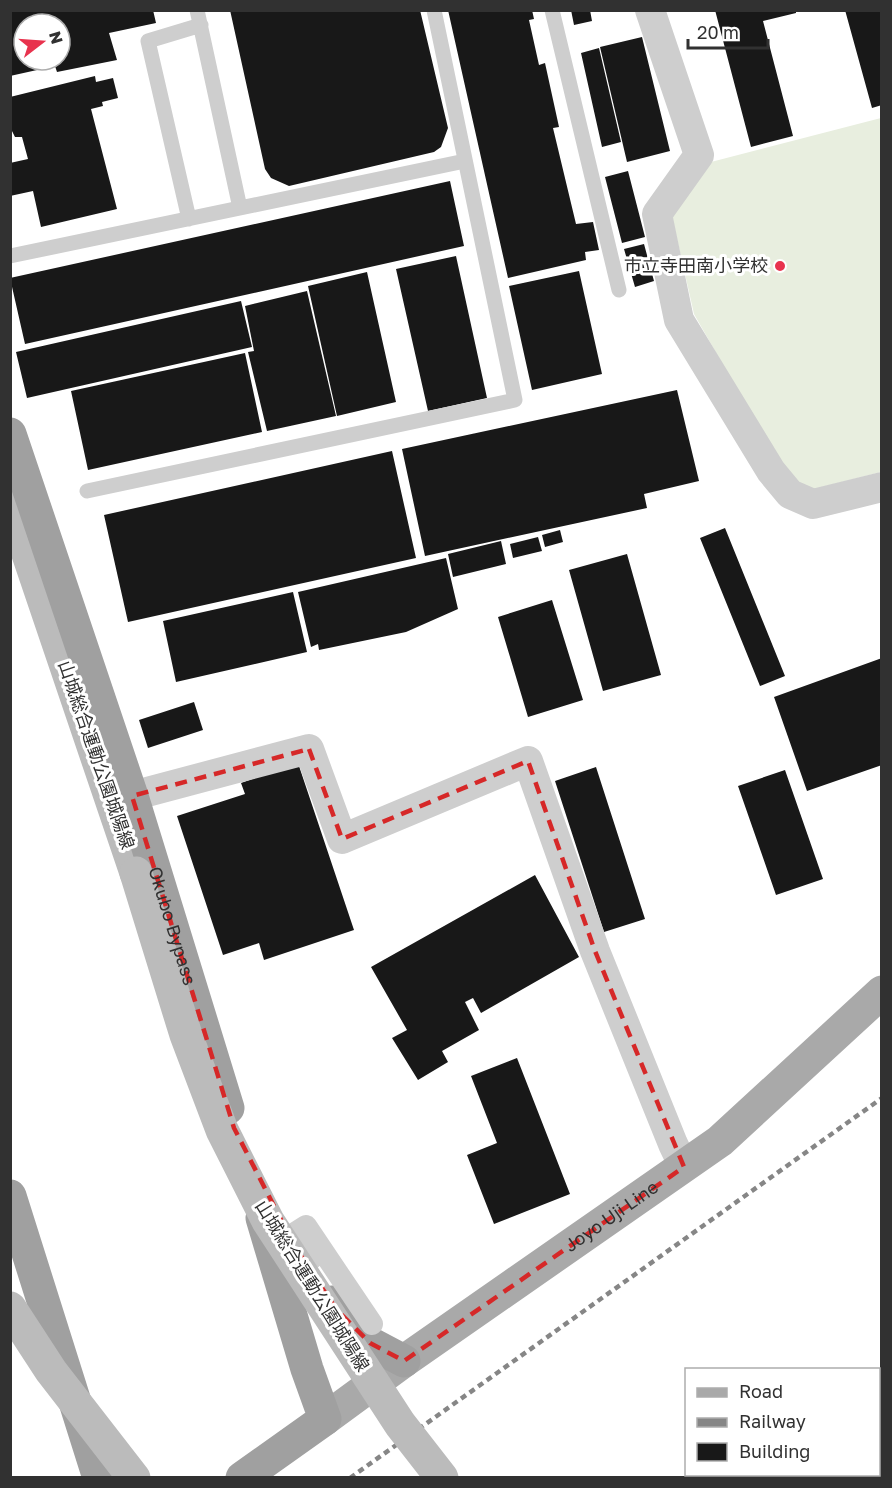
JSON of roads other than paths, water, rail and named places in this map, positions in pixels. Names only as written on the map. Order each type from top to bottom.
[{"type":"highway","name":"Okubo Bypass","points":[[10,434],[132,796],[307,1369],[325,1419]]},
{"type":"highway","points":[[234,1128],[295,1247],[336,1309],[389,1359]]},
{"type":"highway","points":[[10,1196],[99,1478]]},
{"type":"highway","points":[[242,1478],[325,1419]]},
{"type":"main road","name":"山城総合運動公園城陽線","points":[[10,501],[135,873],[186,1035],[222,1130],[268,1221],[400,1424],[442,1478]]},
{"type":"main road","name":"Joyo Uji Line","points":[[325,1419],[389,1359],[684,1167],[720,1141],[882,992]]},
{"type":"main road","points":[[10,1308],[51,1371],[134,1478]]},
{"type":"street","points":[[650,10],[699,155],[657,214],[679,320],[771,471],[789,494],[813,504],[882,487]]},
{"type":"street","points":[[132,796],[309,749],[342,839],[528,761],[596,951],[672,1144],[684,1167]]},
{"type":"street","points":[[372,1324],[306,1226],[295,1233],[389,1359]]},
{"type":"lane","points":[[87,491],[515,400],[434,10]]},
{"type":"lane","points":[[552,10],[619,290]]},
{"type":"lane","points":[[189,219],[148,41],[199,18],[240,208]]},
{"type":"lane","points":[[10,256],[465,161]]},
{"type":"railway","points":[[350,1478],[882,1098]]},
{"type":"place","name":"市立寺田南小学校","points":[[780,266]]}]
